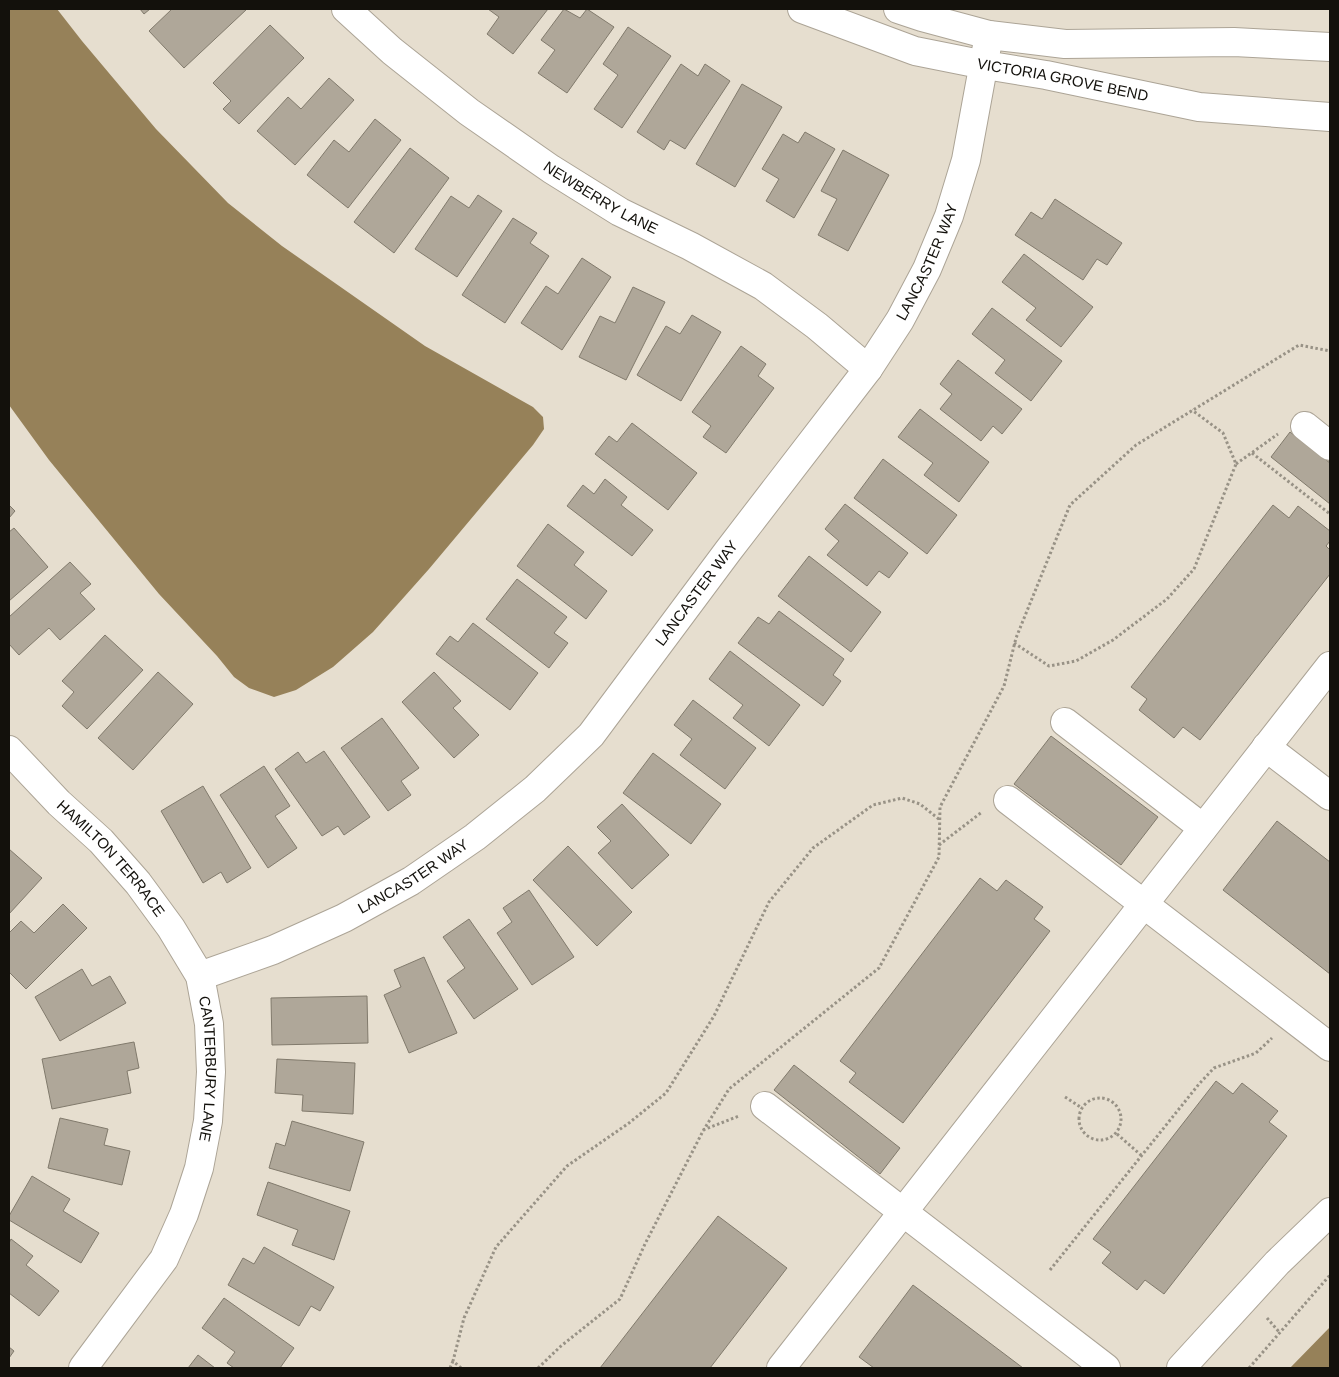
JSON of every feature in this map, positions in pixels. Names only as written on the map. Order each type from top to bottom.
[{"type":"street","name":"NEWBERRY LANE","points":[[346,9],[392,51],[462,106],[551,169],[620,212],[690,246],[763,286],[817,326],[868,369]]},
{"type":"street","name":"VICTORIA GROVE BEND","points":[[802,9],[915,51],[1046,75],[1199,107],[1330,117]]},
{"type":"street","name":"VICTORIA GROVE BEND","points":[[898,9],[989,36],[1065,44],[1234,42],[1330,47]]},
{"type":"street","name":"LANCASTER WAY","points":[[200,976],[273,950],[326,926],[411,881],[475,837],[535,789],[591,736],[728,551],[868,369],[900,320],[927,269],[949,216],[966,160],[989,36]]},
{"type":"street","points":[[1305,426],[1330,446]]},
{"type":"street","points":[[781,1368],[1330,666]]},
{"type":"street","points":[[1065,722],[1203,828]]},
{"type":"street","points":[[1266,747],[1330,796]]},
{"type":"street","name":"HAMILTON TERRACE","points":[[9,750],[59,803],[101,841],[138,883],[171,928],[200,976]]},
{"type":"street","points":[[1008,800],[1330,1047]]},
{"type":"street","name":"CANTERBURY LANE","points":[[83,1368],[164,1259],[184,1214],[199,1168],[208,1121],[211,1072],[209,1024],[200,976]]},
{"type":"street","points":[[766,1106],[1106,1368]]},
{"type":"street","points":[[1181,1368],[1277,1263],[1330,1212]]},
{"type":"path","points":[[538,1368],[561,1346],[620,1299],[703,1131],[729,1089],[879,968],[938,858],[940,807],[1004,686],[1014,643],[1070,505],[1136,446],[1300,345],[1330,352]]},
{"type":"path","points":[[1192,410],[1223,433],[1236,464]]},
{"type":"path","points":[[1014,643],[1049,666],[1076,661],[1113,640],[1167,599],[1194,569],[1236,464],[1292,423],[1305,426]]},
{"type":"path","points":[[1252,453],[1330,514]]},
{"type":"path","points":[[450,1368],[464,1318],[496,1247],[567,1166],[629,1123],[666,1093],[714,1016],[769,902],[813,848],[873,805],[902,798],[920,804],[940,820]]},
{"type":"path","points":[[939,846],[983,811],[1008,800]]},
{"type":"path","points":[[1050,1270],[1199,1084],[1214,1068],[1256,1053],[1277,1032]]},
{"type":"path","points":[[1065,1096],[1082,1108]]},
{"type":"path","points":[[1106,1098],[1112,1101],[1118,1107],[1122,1120],[1121,1128],[1117,1134],[1104,1141],[1089,1138],[1084,1134],[1079,1121],[1079,1114],[1082,1108],[1092,1099],[1106,1098]]},
{"type":"path","points":[[703,1131],[766,1106]]},
{"type":"path","points":[[1117,1134],[1142,1156]]},
{"type":"path","points":[[1249,1368],[1330,1276]]},
{"type":"path","points":[[1273,1312],[1266,1318],[1280,1333]]},
{"type":"path","points":[[453,1361],[461,1368]]},
{"type":"shaded area","points":[[9,9],[57,9],[156,129],[228,203],[282,246],[425,346],[533,407],[543,417],[544,429],[533,445],[429,569],[373,632],[333,667],[296,690],[274,697],[249,688],[234,677],[159,594],[49,460],[9,405]]},
{"type":"shaded area","points":[[1330,1327],[1330,1368],[1290,1368]]},
{"type":"building","points":[[140,9],[150,9],[144,14]]},
{"type":"building","points":[[172,9],[247,9],[184,68],[149,31]]},
{"type":"building","points":[[488,9],[548,9],[513,54],[487,34],[499,17]]},
{"type":"building","points":[[564,9],[580,18],[587,9],[614,27],[567,93],[538,73],[555,50],[541,40]]},
{"type":"building","points":[[270,25],[304,58],[239,124],[223,109],[231,101],[213,83]]},
{"type":"building","points":[[628,27],[671,56],[622,128],[594,109],[618,75],[603,64]]},
{"type":"building","points":[[681,64],[698,76],[705,64],[730,81],[685,149],[670,140],[664,150],[637,132]]},
{"type":"building","points":[[329,78],[354,100],[295,165],[257,131],[288,97],[301,109]]},
{"type":"building","points":[[742,84],[782,107],[735,187],[696,164]]},
{"type":"building","points":[[375,119],[401,140],[348,208],[307,175],[334,140],[349,152]]},
{"type":"building","points":[[805,132],[835,149],[794,218],[766,201],[779,179],[762,169],[783,134],[798,143]]},
{"type":"building","points":[[410,148],[449,178],[394,253],[354,222]]},
{"type":"building","points":[[843,150],[889,175],[848,251],[818,235],[837,199],[821,191]]},
{"type":"building","points":[[478,195],[502,211],[457,277],[415,249],[451,196],[469,208]]},
{"type":"building","points":[[1055,199],[1122,243],[1107,265],[1097,259],[1083,280],[1015,235],[1031,212],[1042,219]]},
{"type":"building","points":[[513,218],[537,233],[530,243],[549,256],[505,323],[462,295]]},
{"type":"building","points":[[1024,254],[1093,307],[1061,347],[1026,320],[1036,308],[1002,282]]},
{"type":"building","points":[[582,258],[611,277],[562,350],[521,323],[546,286],[558,294]]},
{"type":"building","points":[[633,287],[665,302],[626,380],[579,357],[600,316],[615,323]]},
{"type":"building","points":[[992,308],[1062,361],[1031,401],[995,373],[1005,360],[972,334]]},
{"type":"building","points":[[692,315],[721,332],[681,401],[637,375],[666,326],[680,334]]},
{"type":"building","points":[[741,346],[766,364],[758,376],[774,388],[726,453],[703,437],[711,426],[692,412]]},
{"type":"building","points":[[958,360],[1022,409],[1002,434],[993,426],[981,441],[940,409],[952,394],[940,384]]},
{"type":"building","points":[[920,409],[989,462],[959,502],[924,475],[933,463],[898,437]]},
{"type":"building","points":[[632,423],[697,473],[668,510],[595,454],[609,436],[617,442]]},
{"type":"building","points":[[1290,432],[1330,463],[1330,504],[1271,457]]},
{"type":"building","points":[[883,459],[957,515],[927,554],[854,498]]},
{"type":"building","points":[[605,479],[627,497],[621,505],[653,530],[632,556],[567,506],[583,485],[594,494]]},
{"type":"building","points":[[845,504],[908,553],[889,578],[879,571],[867,586],[827,555],[839,541],[825,529]]},
{"type":"building","points":[[9,505],[15,511],[9,518]]},
{"type":"building","points":[[1273,505],[1289,518],[1298,506],[1330,531],[1330,541],[1326,546],[1330,550],[1330,574],[1200,740],[1183,727],[1174,738],[1139,710],[1147,699],[1131,687]]},
{"type":"building","points":[[548,524],[584,552],[574,565],[607,591],[586,619],[517,566]]},
{"type":"building","points":[[14,528],[48,567],[9,601],[9,532]]},
{"type":"building","points":[[809,556],[881,612],[851,652],[778,596]]},
{"type":"building","points":[[70,562],[91,584],[80,593],[95,609],[60,640],[49,628],[19,655],[9,644],[9,617]]},
{"type":"building","points":[[517,579],[567,617],[554,633],[568,643],[549,668],[486,619]]},
{"type":"building","points":[[779,611],[844,659],[833,675],[841,681],[823,706],[738,643],[758,617],[769,624]]},
{"type":"building","points":[[473,623],[538,673],[510,710],[436,654],[450,636],[458,642]]},
{"type":"building","points":[[105,635],[143,670],[87,729],[62,706],[74,692],[62,681]]},
{"type":"building","points":[[730,651],[800,705],[769,746],[733,718],[743,705],[709,679]]},
{"type":"building","points":[[158,672],[193,704],[133,770],[98,738]]},
{"type":"building","points":[[434,672],[461,701],[453,708],[479,735],[454,758],[402,702]]},
{"type":"building","points":[[693,700],[756,748],[725,789],[680,755],[692,739],[674,725]]},
{"type":"building","points":[[382,718],[419,768],[401,781],[411,795],[388,811],[341,748]]},
{"type":"building","points":[[1051,736],[1158,817],[1121,865],[1014,784]]},
{"type":"building","points":[[324,751],[370,817],[344,835],[338,826],[322,836],[275,769],[298,752],[306,763]]},
{"type":"building","points":[[653,753],[721,804],[691,844],[623,793]]},
{"type":"building","points":[[264,766],[290,806],[275,816],[297,848],[268,868],[220,795]]},
{"type":"building","points":[[203,786],[251,868],[227,883],[221,872],[203,883],[161,811]]},
{"type":"building","points":[[622,804],[669,855],[632,889],[598,853],[611,841],[597,827]]},
{"type":"building","points":[[1277,821],[1330,862],[1330,974],[1223,890]]},
{"type":"building","points":[[568,846],[632,912],[597,946],[533,880]]},
{"type":"building","points":[[9,849],[42,878],[9,914]]},
{"type":"building","points":[[980,878],[997,891],[1006,880],[1043,907],[1034,919],[1050,931],[903,1123],[849,1082],[856,1073],[840,1061]]},
{"type":"building","points":[[529,890],[574,957],[532,985],[497,933],[512,922],[503,908]]},
{"type":"building","points":[[63,904],[87,928],[26,989],[9,972],[9,933],[21,921],[34,933]]},
{"type":"building","points":[[469,919],[518,989],[474,1019],[447,981],[465,968],[443,937]]},
{"type":"building","points":[[424,957],[457,1033],[409,1053],[384,995],[401,987],[394,970]]},
{"type":"building","points":[[82,969],[92,986],[110,976],[126,1003],[60,1041],[35,997]]},
{"type":"building","points":[[367,996],[368,1043],[272,1045],[271,998]]},
{"type":"building","points":[[134,1042],[139,1068],[127,1071],[131,1093],[52,1109],[42,1059]]},
{"type":"building","points":[[277,1059],[355,1063],[353,1114],[302,1111],[303,1095],[275,1093]]},
{"type":"building","points":[[794,1065],[900,1148],[880,1174],[774,1090]]},
{"type":"building","points":[[1216,1081],[1233,1094],[1242,1083],[1278,1111],[1269,1122],[1287,1136],[1164,1294],[1145,1280],[1137,1290],[1102,1263],[1111,1252],[1093,1239]]},
{"type":"building","points":[[60,1118],[108,1129],[104,1145],[130,1151],[122,1185],[48,1168]]},
{"type":"building","points":[[292,1121],[364,1142],[350,1191],[269,1168],[276,1143],[285,1146]]},
{"type":"building","points":[[32,1176],[70,1199],[63,1211],[99,1233],[81,1263],[9,1220],[9,1216]]},
{"type":"building","points":[[268,1182],[350,1211],[334,1260],[292,1245],[298,1230],[257,1215]]},
{"type":"building","points":[[718,1216],[787,1268],[710,1368],[600,1368]]},
{"type":"building","points":[[11,1239],[33,1256],[26,1265],[59,1291],[39,1316],[9,1293],[9,1243]]},
{"type":"building","points":[[264,1247],[334,1287],[320,1311],[311,1306],[299,1326],[228,1285],[243,1258],[254,1264]]},
{"type":"building","points":[[913,1285],[1023,1368],[874,1368],[859,1357]]},
{"type":"building","points":[[224,1298],[294,1348],[280,1368],[234,1368],[227,1363],[235,1352],[202,1328]]},
{"type":"building","points":[[9,1347],[14,1351],[9,1358]]},
{"type":"building","points":[[198,1355],[215,1368],[188,1368]]}]
